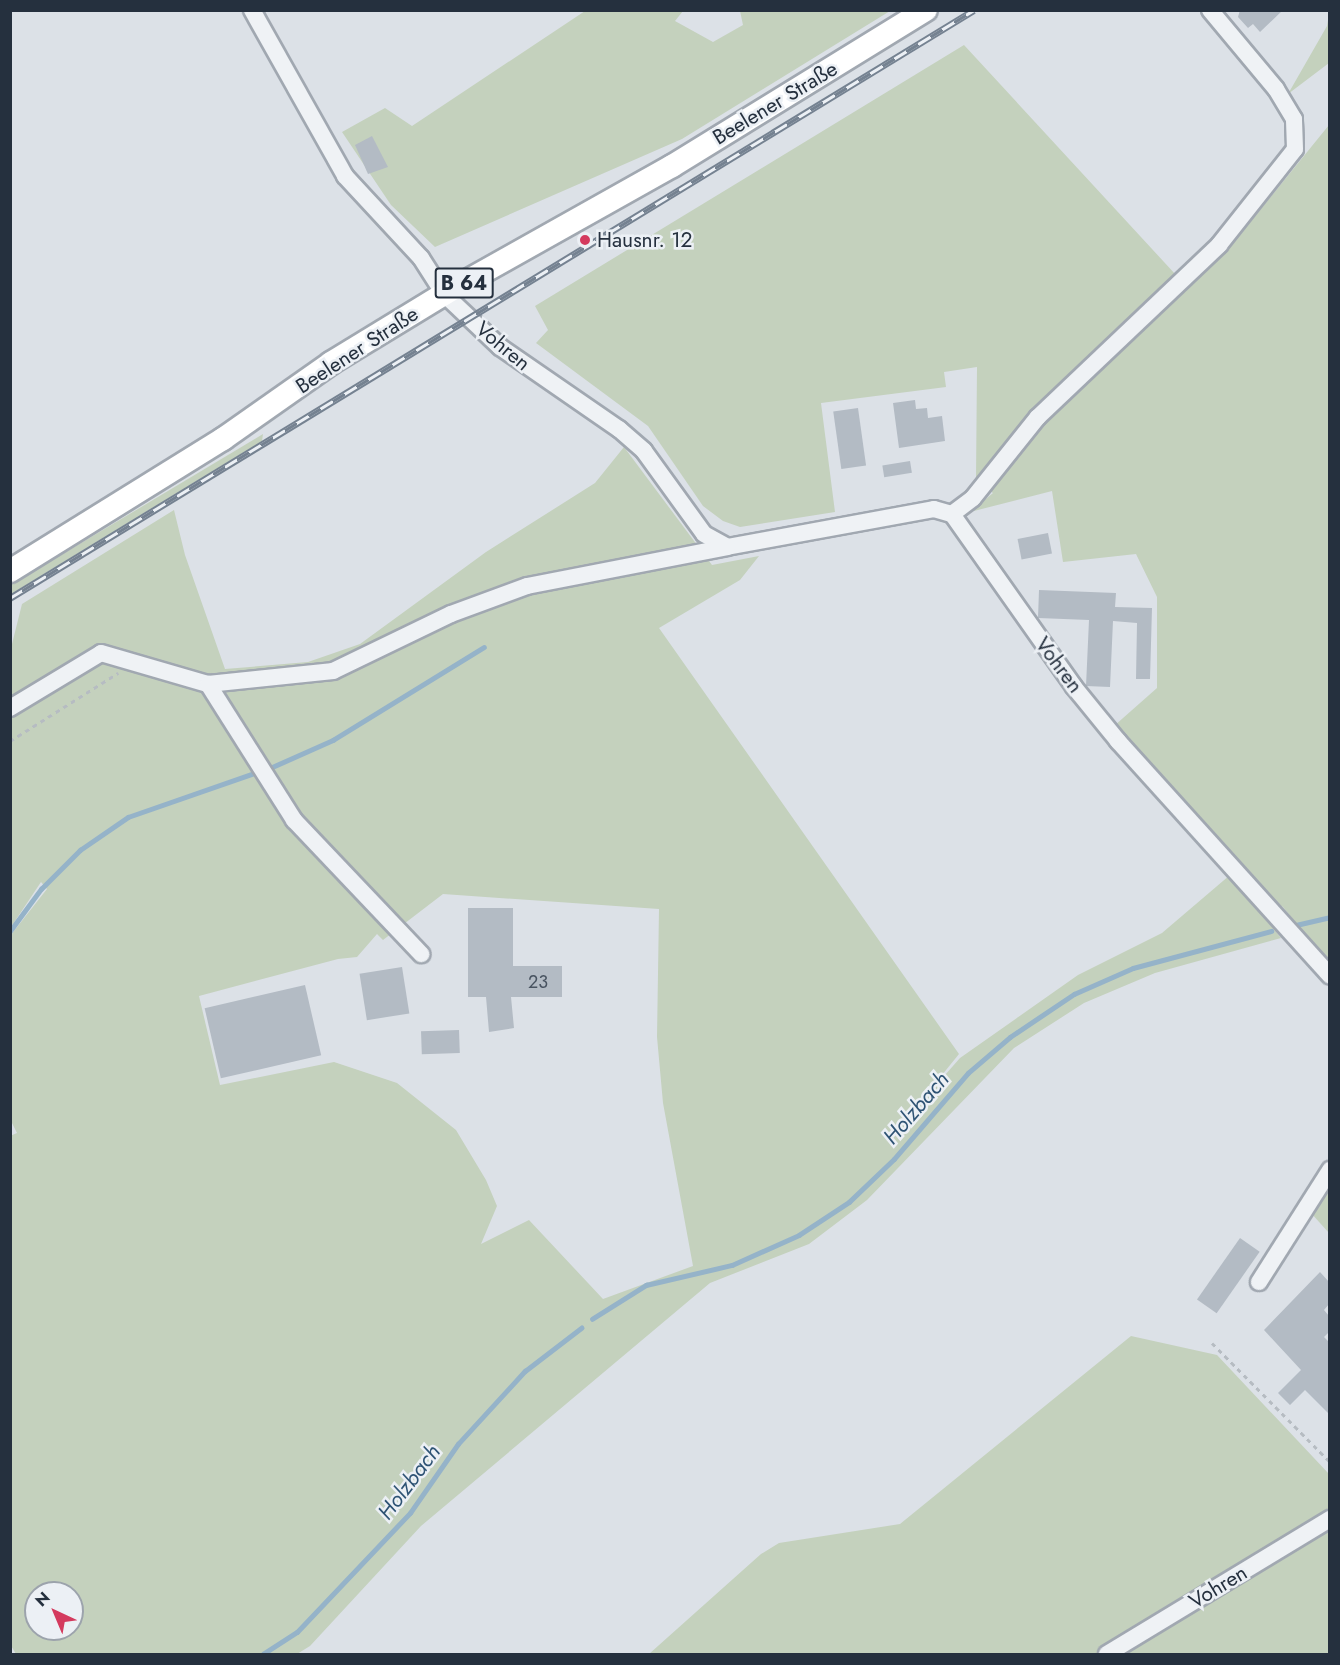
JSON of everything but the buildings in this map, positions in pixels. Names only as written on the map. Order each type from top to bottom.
[{"type":"main road","name":"Beelener Straße","points":[[10,571],[224,440],[331,363],[444,294],[672,166],[926,10]]},
{"type":"street","name":"Vohren","points":[[252,10],[345,176],[421,258],[444,294],[500,347],[620,429],[644,451],[704,534],[727,547]]},
{"type":"street","points":[[10,708],[101,652],[208,684],[333,671],[491,597],[527,586],[934,509],[952,514],[973,498],[1038,417],[1219,246],[1294,149],[1294,119],[1276,89],[1210,10]]},
{"type":"street","name":"Vohren","points":[[952,514],[1067,677],[1118,741],[1329,976]]},
{"type":"street","points":[[693,554],[702,545],[704,534]]},
{"type":"street","points":[[208,684],[294,820],[420,954]]},
{"type":"street","points":[[1260,1282],[1329,1170]]},
{"type":"street","name":"Vohren","points":[[1107,1654],[1329,1519]]},
{"type":"path","points":[[10,741],[135,662]]},
{"type":"path","points":[[1212,1343],[1329,1462]]},
{"type":"green space","points":[[585,11],[683,11],[675,21],[713,42],[743,25],[740,11],[890,11],[682,139],[435,247],[391,205],[342,132],[385,108],[412,126]]},
{"type":"green space","points":[[1329,14],[1329,63],[1288,94],[1327,26]]},
{"type":"green space","points":[[964,45],[1176,275],[1035,412],[976,478],[977,367],[944,372],[946,387],[821,403],[835,512],[740,527],[723,521],[703,506],[648,426],[536,343],[548,330],[535,306]]},
{"type":"green space","points":[[1329,125],[1330,960],[1327,962],[1283,907],[1268,898],[1114,726],[1157,688],[1157,597],[1136,554],[1063,562],[1052,491],[970,512],[993,493],[987,489],[1039,423],[1239,236]]},
{"type":"green space","points":[[263,434],[262,441],[11,594],[11,585]]},
{"type":"green space","points":[[624,447],[712,565],[759,556],[740,580],[659,628],[959,1054],[908,1117],[960,1058],[1078,975],[1162,933],[1230,875],[1281,938],[1155,973],[1084,1003],[1014,1048],[867,1200],[809,1244],[710,1283],[421,1526],[310,1646],[297,1654],[16,1654],[10,1644],[10,1136],[17,1133],[10,1119],[10,936],[47,889],[41,882],[11,927],[10,652],[22,604],[174,510],[185,555],[225,669],[308,662],[360,644],[486,552],[595,483]],"holes":[[[443,894],[659,909],[657,1037],[663,1103],[693,1266],[603,1299],[529,1220],[481,1244],[497,1206],[486,1180],[456,1130],[397,1083],[334,1062],[220,1085],[199,996],[338,959],[357,957],[377,934],[383,940]]]},
{"type":"green space","points":[[1329,1183],[1329,1233],[1311,1213]]},
{"type":"green space","points":[[1131,1336],[1217,1355],[1329,1474],[1329,1512],[1097,1654],[649,1654],[761,1554],[779,1543],[900,1524]]},
{"type":"green space","points":[[1329,1528],[1329,1654],[1126,1654]]},
{"type":"waterway","points":[[270,768],[333,740],[484,647]]},
{"type":"waterway","points":[[10,931],[41,889],[80,850],[128,817],[254,773]]},
{"type":"waterway","name":"Holzbach","points":[[1296,925],[1330,917]]},
{"type":"waterway","name":"Holzbach","points":[[592,1319],[646,1285],[732,1265],[799,1235],[849,1202],[894,1159],[968,1073],[1010,1037],[1074,994],[1133,968],[1271,931]]},
{"type":"waterway","name":"Holzbach","points":[[263,1654],[297,1632],[410,1513],[458,1444],[525,1371],[581,1328]]},
{"type":"railway","points":[[10,598],[974,10]]},
{"type":"place","name":"Hausnr. 12","points":[[585,240]]}]
